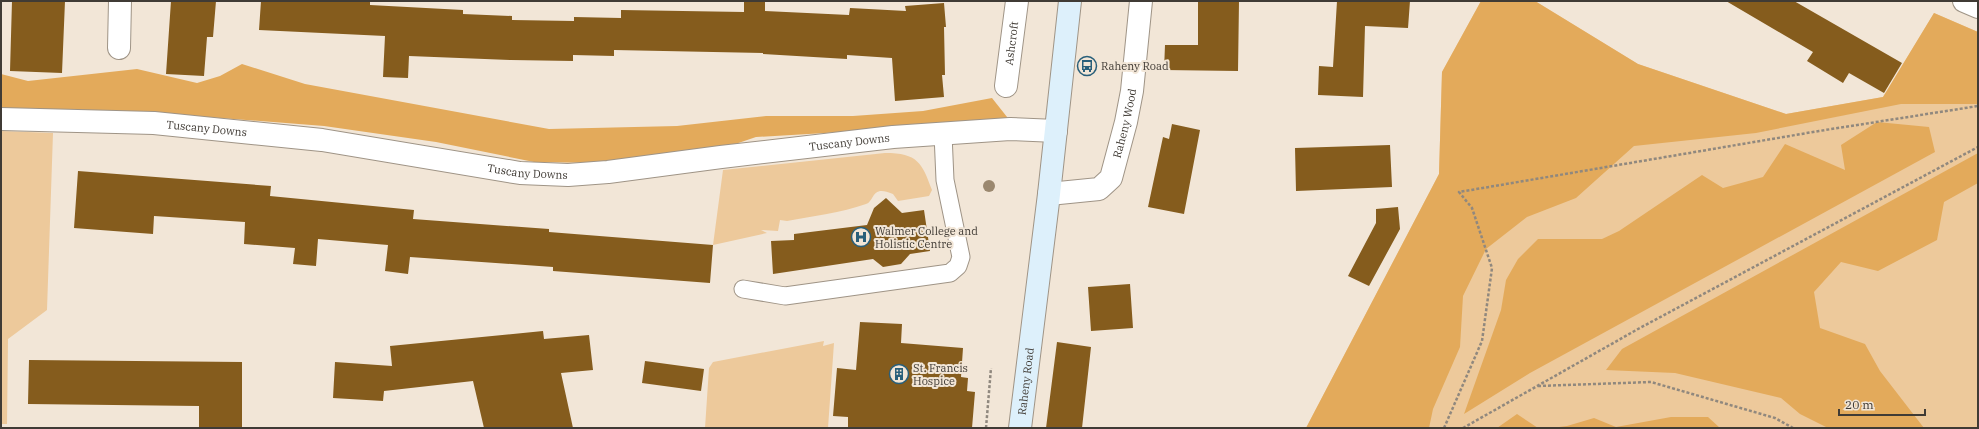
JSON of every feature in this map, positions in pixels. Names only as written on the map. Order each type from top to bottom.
[{"type":"main road","name":"Raheny Road","points":[[1020,428],[1049,194],[1070,1]]},
{"type":"street","points":[[119,48],[120,1]]},
{"type":"street","name":"Ashcroft","points":[[1006,86],[1017,1]]},
{"type":"street","name":"Raheny Wood","points":[[1049,194],[1086,192],[1099,189],[1111,178],[1126,122],[1132,91],[1141,1]]},
{"type":"street","points":[[1964,1],[1978,7]]},
{"type":"street","name":"Tuscany Downs","points":[[1,119],[154,123],[322,140],[520,173],[568,175],[608,172],[893,137],[1010,129],[1056,131]]},
{"type":"lane","points":[[743,289],[785,296],[950,273],[958,266],[961,257],[945,180],[943,134]]},
{"type":"path","points":[[1444,428],[1482,341],[1492,268],[1472,208],[1459,192],[1819,131],[1978,106]]},
{"type":"path","points":[[1463,428],[1638,329],[1978,147]]},
{"type":"path","points":[[986,428],[991,368]]},
{"type":"path","points":[[1538,386],[1651,382],[1775,418],[1793,428]]},
{"type":"shaded area","points":[[1481,1],[1535,1],[1638,64],[1786,114],[1883,97],[1934,13],[1978,32],[1978,428],[1306,428],[1439,174],[1442,72]]},
{"type":"shaded area","points":[[1481,1],[1535,1],[1638,64],[1786,114],[1883,97],[1934,13],[1978,32],[1978,104],[1901,104],[1756,133],[1634,146],[1576,198],[1527,217],[1486,249],[1463,296],[1460,347],[1433,409],[1429,428],[1306,428],[1439,174],[1442,72]]},
{"type":"shaded area","points":[[242,64],[305,84],[549,129],[677,126],[766,116],[853,116],[923,111],[992,98],[1011,122],[756,137],[706,154],[603,163],[534,162],[436,142],[324,126],[194,116],[1,110],[1,74],[28,81],[137,69],[197,83],[220,76]]},
{"type":"shaded area","points":[[1877,122],[1929,127],[1935,152],[1530,373],[1464,414],[1501,310],[1506,280],[1518,259],[1538,239],[1602,239],[1619,231],[1702,175],[1723,188],[1763,177],[1785,144],[1845,170],[1841,145]]},
{"type":"shaded area","points":[[1,131],[53,133],[47,310],[8,339],[7,424],[1,424]]},
{"type":"shaded area","points":[[885,153],[905,155],[917,161],[925,173],[932,190],[929,196],[898,201],[893,194],[886,191],[881,191],[877,192],[866,204],[837,212],[787,221],[780,220],[778,231],[761,230],[767,233],[713,245],[723,170]]},
{"type":"shaded area","points":[[1978,153],[1978,183],[1944,202],[1937,240],[1878,271],[1841,262],[1814,292],[1820,328],[1865,344],[1880,371],[1924,428],[1828,428],[1800,414],[1781,398],[1675,373],[1606,370],[1622,349]]},
{"type":"shaded area","points":[[824,341],[823,346],[834,343],[828,428],[705,428],[709,368],[713,362]]},
{"type":"shaded area","points":[[1517,414],[1538,428],[1497,428]]},
{"type":"shaded area","points":[[1671,417],[1708,417],[1720,428],[1551,428],[1567,426],[1594,418],[1616,427]]},
{"type":"building","points":[[12,1],[65,1],[62,73],[10,71]]},
{"type":"building","points":[[171,1],[216,1],[213,37],[207,37],[204,76],[166,74]]},
{"type":"building","points":[[261,1],[370,1],[370,5],[463,10],[463,14],[512,16],[512,20],[574,21],[574,17],[621,18],[621,10],[744,12],[744,1],[765,1],[765,11],[849,15],[850,8],[906,11],[905,6],[944,3],[946,27],[944,27],[945,75],[942,75],[944,97],[895,101],[892,58],[847,55],[847,59],[763,53],[614,50],[614,56],[573,55],[573,61],[409,56],[408,78],[383,77],[385,36],[259,30]]},
{"type":"building","points":[[1198,1],[1239,1],[1238,71],[1164,70],[1165,45],[1198,45]]},
{"type":"building","points":[[1337,1],[1410,1],[1408,28],[1365,26],[1363,97],[1318,95],[1319,66],[1333,67]]},
{"type":"building","points":[[1726,1],[1794,1],[1902,63],[1884,93],[1849,73],[1843,83],[1807,61],[1813,52]]},
{"type":"building","points":[[1172,124],[1200,130],[1184,214],[1148,207],[1163,137],[1169,139]]},
{"type":"building","points":[[1390,145],[1392,187],[1296,191],[1295,148]]},
{"type":"building","points":[[78,171],[271,186],[270,196],[414,210],[413,219],[549,229],[549,232],[713,245],[710,283],[553,271],[553,267],[410,257],[408,274],[385,271],[388,245],[318,239],[316,266],[293,264],[295,248],[244,244],[245,222],[154,216],[153,234],[74,228]]},
{"type":"building","name":"Walmer College and Holistic Centre","points":[[886,198],[902,213],[924,210],[930,251],[910,254],[901,264],[883,267],[873,259],[773,274],[771,241],[794,240],[794,234],[867,225],[874,208]]},
{"type":"building","points":[[1398,207],[1400,229],[1369,286],[1348,276],[1376,223],[1376,209]]},
{"type":"building","points":[[1130,284],[1133,328],[1091,331],[1088,287]]},
{"type":"building","name":"St. Francis Hospice","points":[[860,322],[902,324],[901,343],[963,348],[961,377],[968,378],[967,391],[975,392],[972,428],[848,428],[848,417],[833,416],[837,368],[856,370]]},
{"type":"building","points":[[543,331],[544,339],[589,335],[593,370],[561,373],[573,428],[484,428],[473,381],[384,391],[383,401],[333,398],[335,362],[392,366],[390,346]]},
{"type":"building","points":[[1057,342],[1091,347],[1082,428],[1046,428]]},
{"type":"building","points":[[29,360],[242,362],[242,428],[199,428],[199,406],[28,404]]},
{"type":"building","points":[[645,361],[704,369],[701,391],[642,383]]},
{"type":"place","name":"Raheny Road","points":[[1087,66]]},
{"type":"place","name":"Walmer College and Holistic Centre","points":[[861,237]]},
{"type":"place","name":"St. Francis Hospice","points":[[899,374]]}]
